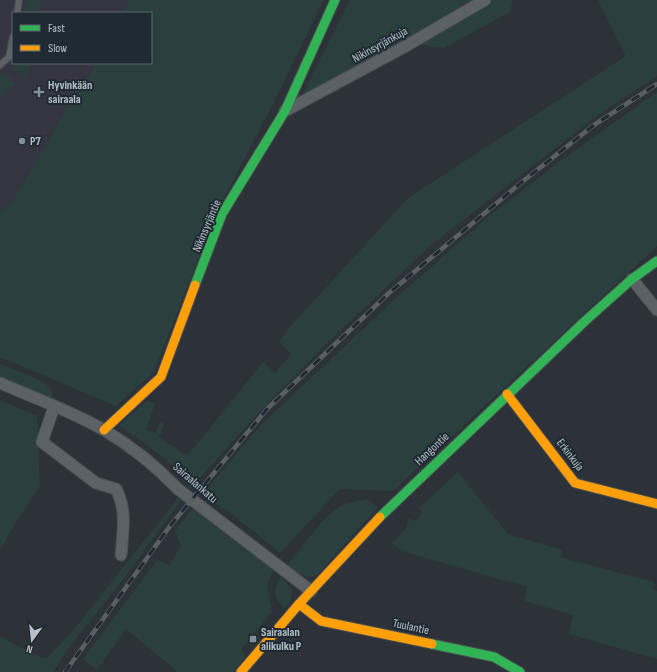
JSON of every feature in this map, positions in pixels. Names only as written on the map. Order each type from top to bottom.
[{"type":"street","name":"Nikinsyrjäntie","points":[[104,430],[161,377],[222,214],[286,111],[335,0]]},
{"type":"street","name":"Nikinsyrjänkuja","points":[[286,111],[406,46],[486,0]]},
{"type":"street","name":"Hangontie","points":[[241,672],[299,604],[384,511],[632,279],[657,261]]},
{"type":"street","points":[[632,279],[657,310]]},
{"type":"street","name":"Sairaalankatu","points":[[0,383],[104,430],[152,464],[178,489],[311,592]]},
{"type":"street","name":"Erkinkuja","points":[[508,394],[575,483],[657,504]]},
{"type":"street","points":[[54,407],[42,442],[96,483],[116,489],[120,496],[124,520],[122,555]]},
{"type":"street","name":"Tuulantie","points":[[299,604],[320,621],[494,657],[520,672]]},
{"type":"lane","points":[[17,12],[19,0]]},
{"type":"lane","points":[[0,65],[10,57],[12,44]]},
{"type":"shaded area","name":"Hyvinkään sairaala","points":[[0,0],[129,0],[123,12],[12,12],[12,64],[95,64],[11,203],[0,212]]},
{"type":"green space","points":[[26,0],[41,0],[40,12],[25,12]]},
{"type":"green space","points":[[129,0],[324,0],[270,110],[216,213],[154,372],[116,406],[0,357],[0,212],[11,203],[95,64],[152,64],[152,12],[123,12]]},
{"type":"green space","points":[[350,0],[513,0],[510,12],[444,48],[420,45],[321,95],[307,97],[303,94]]},
{"type":"green space","points":[[598,0],[657,0],[657,76],[594,118],[429,247],[325,345],[254,418],[190,489],[168,462],[150,447],[121,427],[120,424],[147,401],[155,403],[146,430],[156,433],[160,422],[164,423],[159,437],[187,456],[263,362],[275,373],[291,354],[279,342],[288,329],[408,198],[626,56]]},
{"type":"green space","points":[[14,64],[32,64],[23,79],[12,67]]},
{"type":"green space","points":[[5,72],[17,84],[0,96],[0,76]]},
{"type":"green space","points":[[657,92],[657,246],[393,491],[340,489],[280,553],[229,512],[201,496],[259,427],[398,296],[488,217],[560,161]]},
{"type":"green space","points":[[0,364],[44,382],[53,391],[51,399],[0,378]]},
{"type":"green space","points":[[0,400],[37,416],[40,486],[13,527],[0,551]]},
{"type":"green space","points":[[458,472],[508,534],[562,550],[560,557],[654,582],[653,590],[657,591],[657,659],[569,634],[573,615],[524,601],[527,587],[401,551],[392,543],[406,529],[409,517],[415,521],[422,514],[419,508]]},
{"type":"green space","points":[[179,497],[182,499],[119,585],[70,646],[53,672],[0,672],[0,636],[42,658],[47,658],[71,633]]},
{"type":"green space","points":[[367,499],[378,507],[316,576],[304,576],[287,566],[318,526],[332,512],[345,504]]},
{"type":"green space","points":[[194,506],[274,571],[267,583],[272,612],[241,649],[245,656],[235,672],[178,672],[126,629],[97,670],[83,659],[158,559],[169,566],[181,546],[175,531]]},
{"type":"green space","points":[[281,576],[292,590],[291,600],[285,609],[276,597],[275,593],[276,586]]},
{"type":"railway","points":[[65,672],[170,526],[267,409],[389,293],[522,182],[594,125],[657,84]]},
{"type":"traffic: fast","points":[[195,285],[222,214],[285,111],[335,0]]},
{"type":"traffic: fast","points":[[380,517],[585,321],[632,279],[657,261]]},
{"type":"traffic: fast","points":[[432,644],[494,657],[520,672]]},
{"type":"traffic: slow","points":[[104,430],[161,377],[195,285]]},
{"type":"traffic: slow","points":[[507,394],[575,483],[657,504]]},
{"type":"traffic: slow","points":[[241,672],[299,604],[380,517]]},
{"type":"traffic: slow","points":[[299,604],[321,621],[432,644]]},
{"type":"place","name":"Hyvinkään sairaala","points":[[39,92]]},
{"type":"place","name":"P7","points":[[22,141]]},
{"type":"place","name":"Sairaalan alikulku P","points":[[253,639]]}]
